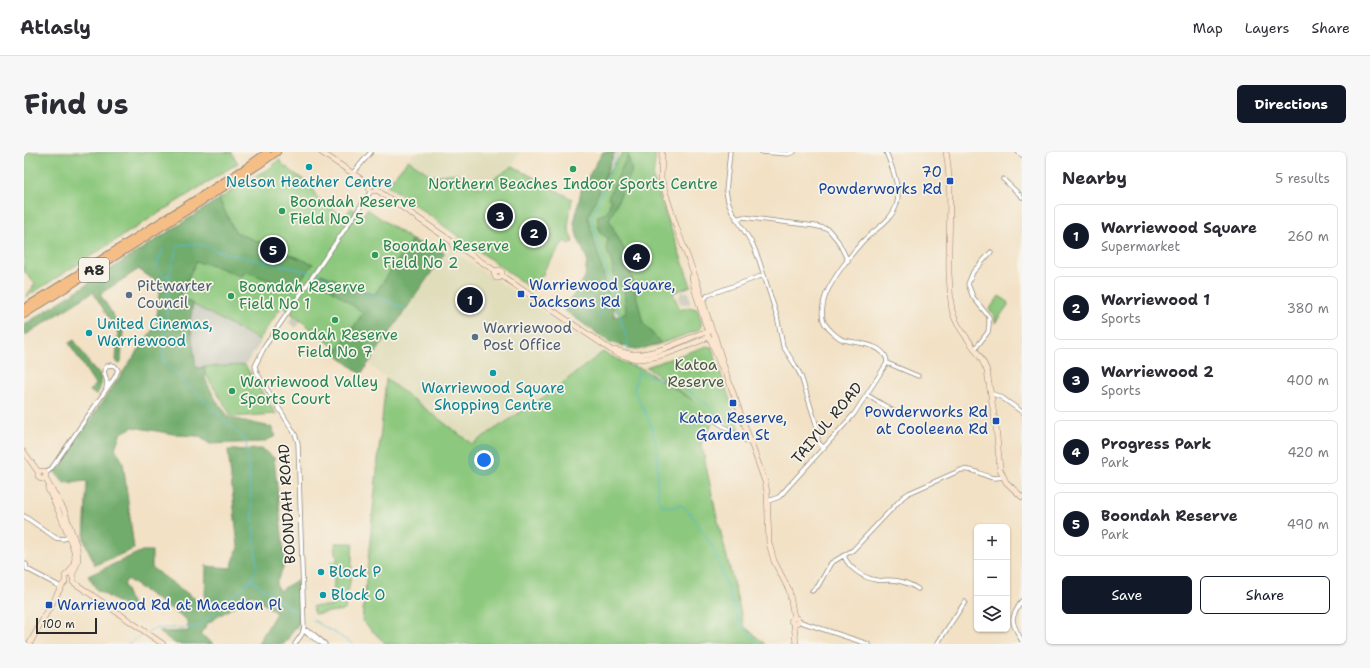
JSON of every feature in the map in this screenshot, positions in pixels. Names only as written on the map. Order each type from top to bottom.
[{"type":"highway","name":"A8","points":[[24,308],[245,168],[267,152]]},
{"type":"highway","name":"A8","points":[[24,315],[277,152]]},
{"type":"street","points":[[321,152],[454,244],[453,248],[455,250],[459,250],[461,248],[495,271],[501,271],[502,276],[608,347],[624,354],[653,357],[709,334]]},
{"type":"street","points":[[353,173],[371,152]]},
{"type":"street","points":[[662,152],[660,179],[703,301],[709,334]]},
{"type":"street","points":[[730,152],[726,191],[728,201],[736,218],[753,246],[777,316],[783,346],[800,376],[817,427],[818,442],[824,448]]},
{"type":"street","points":[[762,152],[788,154],[794,152]]},
{"type":"street","points":[[886,152],[896,184],[898,202],[892,214],[863,241],[848,261],[826,294],[823,303],[823,314],[825,324],[843,340],[880,350],[887,358],[887,363],[918,376]]},
{"type":"street","points":[[946,152],[949,183],[948,258],[951,304],[953,313],[958,323],[984,363],[987,371],[996,427],[1000,470],[1006,482],[1022,497]]},
{"type":"street","points":[[1018,152],[1022,155]]},
{"type":"street","points":[[1003,179],[1022,197]]},
{"type":"street","name":"BOONDAH ROAD","points":[[304,630],[298,443],[295,434],[257,372],[255,366],[262,351],[373,189]]},
{"type":"street","points":[[736,218],[743,216],[828,229],[833,233],[848,261]]},
{"type":"street","points":[[975,349],[988,332],[989,325],[988,317],[973,297],[968,284],[973,272],[991,252]]},
{"type":"street","points":[[689,262],[695,291],[709,334],[720,364],[726,373],[765,482],[768,500],[769,542],[774,561],[789,590],[794,617],[791,621],[868,644]]},
{"type":"street","points":[[703,301],[708,295],[764,275]]},
{"type":"street","points":[[700,292],[708,295]]},
{"type":"street","points":[[636,356],[709,334]]},
{"type":"street","name":"TAIYUL ROAD","points":[[768,500],[779,497],[854,414],[887,363]]},
{"type":"street","points":[[24,452],[38,473],[38,478],[44,477],[51,469],[106,389],[117,372],[116,368],[111,365],[107,366],[104,371],[107,384],[106,389]]},
{"type":"street","points":[[990,393],[1001,397],[1022,412]]},
{"type":"street","points":[[867,395],[895,412]]},
{"type":"street","points":[[717,422],[752,445]]},
{"type":"street","points":[[812,591],[818,586],[831,563],[853,550],[890,510],[909,493],[966,469],[991,477],[1003,478]]},
{"type":"street","points":[[27,644],[65,582],[64,578],[70,575],[75,559],[71,537],[44,477]]},
{"type":"street","points":[[24,516],[56,538],[63,539],[71,537]]},
{"type":"street","points":[[844,556],[849,564],[863,576],[877,580],[894,580],[904,582],[918,589]]},
{"type":"street","points":[[26,564],[27,569],[61,587]]},
{"type":"street","points":[[70,575],[74,579],[73,582],[163,644]]},
{"type":"street","points":[[65,582],[69,584],[73,582]]},
{"type":"street","points":[[1022,601],[1012,617],[1013,625],[1022,641]]},
{"type":"street","points":[[937,644],[965,602]]},
{"type":"street","points":[[796,623],[796,644]]},
{"type":"street","points":[[295,644],[304,630],[309,635],[324,644]]},
{"type":"shaded area","points":[[414,152],[520,152],[513,166],[480,189],[457,173],[432,176],[408,160]]},
{"type":"shaded area","points":[[450,249],[603,352],[472,444],[368,364]]},
{"type":"shaded area","points":[[681,292],[689,292],[690,304],[681,304],[679,301],[679,295]]},
{"type":"shaded area","points":[[193,304],[261,342],[245,365],[196,368],[190,321]]},
{"type":"shaded area","points":[[294,315],[301,320],[296,328],[289,322]]},
{"type":"green space","points":[[24,152],[231,152],[238,163],[26,297],[35,284],[24,271]]},
{"type":"green space","points":[[603,152],[615,152],[588,218],[615,317],[626,313],[624,290],[615,277],[610,257],[606,250],[608,238],[600,233],[597,216],[607,213],[611,200],[608,198],[628,155],[632,171],[609,220],[626,253],[643,323],[661,343],[638,350],[609,342],[564,310],[585,277],[587,259],[577,236],[574,223],[582,187]]},
{"type":"green space","points":[[623,152],[656,152],[653,178],[691,286],[673,293],[680,310],[688,307],[697,309],[701,321],[701,326],[697,331],[656,345],[633,344],[623,319],[610,304],[586,215],[602,182]]},
{"type":"green space","points":[[279,159],[282,164],[313,187],[316,196],[344,217],[351,208],[362,216],[367,209],[412,240],[338,350],[282,306],[259,340],[179,297],[156,328],[160,284],[125,260],[258,174],[267,170]]},
{"type":"green space","points":[[408,160],[432,176],[457,173],[479,188],[513,166],[572,199],[568,227],[573,242],[568,244],[564,241],[533,290],[387,185]]},
{"type":"green space","points":[[219,199],[235,232],[313,264],[293,289],[247,272],[240,276],[212,265],[196,262],[179,296],[193,304],[190,321],[196,368],[205,367],[205,379],[217,402],[230,418],[271,427],[276,436],[263,442],[210,444],[198,436],[179,435],[133,427],[121,433],[115,448],[123,462],[134,549],[95,565],[84,540],[87,481],[64,483],[54,471],[153,329],[156,328],[160,284],[139,269],[100,294],[123,331],[121,363],[119,364],[116,361],[118,333],[93,292],[24,336],[24,325]]},
{"type":"green space","points":[[412,240],[445,253],[361,374],[335,354],[363,313],[317,279],[321,274],[374,295]]},
{"type":"green space","points":[[999,296],[1007,301],[1008,305],[995,323],[995,317],[989,310]]},
{"type":"green space","points":[[74,340],[94,370],[99,373],[101,385],[96,395],[90,391],[95,384],[69,343]]},
{"type":"green space","name":"Katoa Reserve","points":[[707,346],[712,348],[741,432],[717,416],[701,442],[716,513],[744,626],[765,644],[386,644],[362,621],[386,379],[472,444],[545,396],[603,352],[629,365],[643,369],[692,400],[646,367]]},
{"type":"green space","points":[[245,365],[276,414],[232,417],[201,367]]},
{"type":"green space","points":[[262,449],[274,458],[285,563],[276,584],[279,591],[297,580],[299,623],[284,644],[258,644],[276,613],[252,595],[208,623],[200,634],[214,644],[176,644],[159,632],[189,631],[186,619],[127,579],[124,585],[132,605],[129,609],[97,590],[88,576],[142,551],[152,551],[152,568],[198,601],[205,599],[206,566],[231,568],[238,547],[228,450]]},
{"type":"green space","points":[[335,543],[353,543],[351,576],[345,610],[314,614],[313,606],[332,606],[334,581],[331,562],[337,561]]},
{"type":"waterway","points":[[618,152],[591,219],[627,340],[628,351]]},
{"type":"waterway","points":[[147,632],[153,629],[198,627],[251,580],[257,567],[246,441],[163,361],[169,275],[178,245],[200,244],[221,252],[313,273]]},
{"type":"waterway","points":[[163,249],[156,267],[164,276],[169,275]]},
{"type":"waterway","points":[[316,274],[404,308]]},
{"type":"waterway","points":[[598,317],[612,295]]},
{"type":"waterway","points":[[633,361],[638,372],[634,390],[649,421],[655,440],[658,500],[664,507],[681,505],[690,513],[713,547],[740,624],[758,644]]},
{"type":"waterway","points":[[638,372],[683,387],[716,412]]},
{"type":"waterway","points":[[251,580],[300,615]]},
{"type":"waterway","points":[[313,620],[353,644]]},
{"type":"waterway","points":[[128,644],[144,633]]},
{"type":"place","name":"Nelson Heather Centre","points":[[309,167]]},
{"type":"place","name":"Northern Beaches Indoor Sports Centre","points":[[573,169]]},
{"type":"place","name":"70 Powderworks Rd","points":[[950,181]]},
{"type":"place","name":"Boondah Reserve Field No 5","points":[[282,211]]},
{"type":"place","name":"Warriewood 2","points":[[500,216]]},
{"type":"place","name":"Warriewood 1","points":[[534,233]]},
{"type":"place","name":"Boondah Reserve","points":[[273,250]]},
{"type":"place","name":"Boondah Reserve Field No 2","points":[[375,255]]},
{"type":"place","name":"Progress Park","points":[[637,257]]},
{"type":"place","name":"Warriewood Square, Jacksons Rd","points":[[521,294]]},
{"type":"place","name":"Pittwarter Council","points":[[129,295]]},
{"type":"place","name":"Boondah Reserve Field No 1","points":[[231,296]]},
{"type":"place","name":"Warriewood Square","points":[[470,300]]},
{"type":"place","name":"Boondah Reserve Field No 7","points":[[335,320]]},
{"type":"place","name":"United Cinemas, Warriewood","points":[[89,333]]},
{"type":"place","name":"Warriewood Post Office","points":[[475,337]]},
{"type":"place","name":"Warriewood Square Shopping Centre","points":[[493,373]]},
{"type":"place","name":"Warriewood Valley Sports Court","points":[[232,391]]},
{"type":"place","name":"Katoa Reserve, Garden St","points":[[733,403]]},
{"type":"place","name":"Powderworks Rd at Cooleena Rd","points":[[996,421]]},
{"type":"place","name":"Block P","points":[[321,572]]},
{"type":"place","name":"Block O","points":[[323,595]]},
{"type":"place","name":"Warriewood Rd at Macedon Pl","points":[[49,605]]}]
